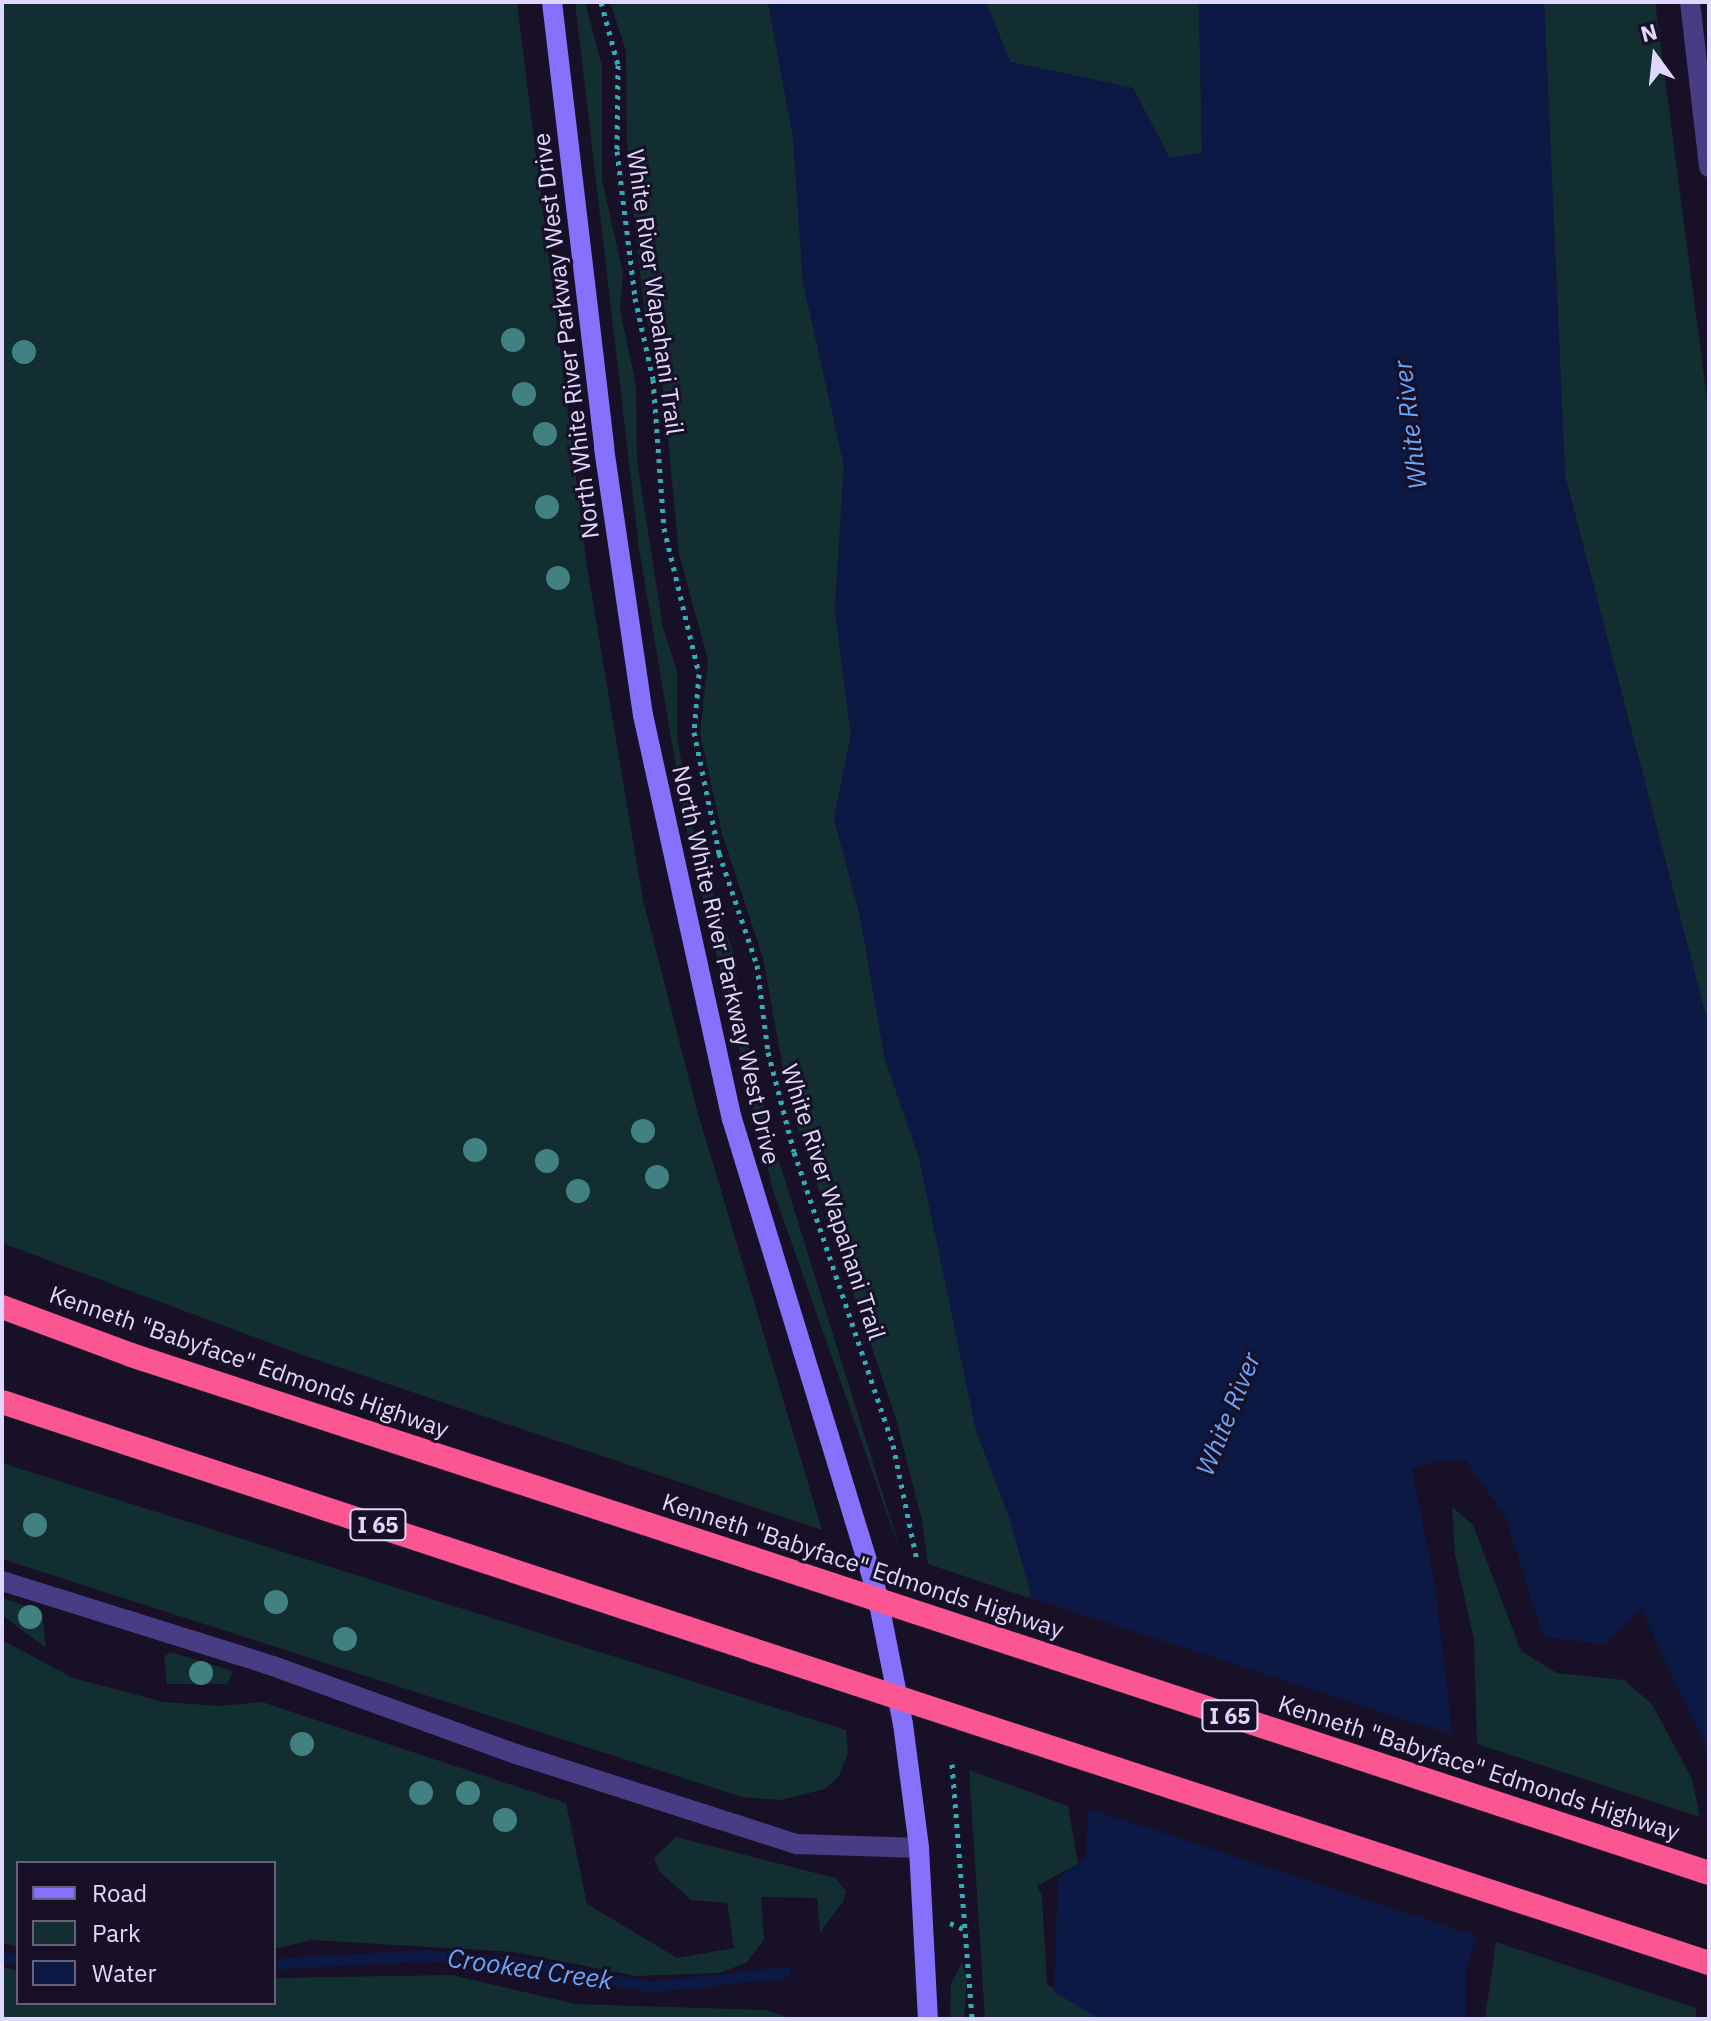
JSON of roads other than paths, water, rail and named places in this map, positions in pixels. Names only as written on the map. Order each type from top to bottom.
[{"type":"highway","name":"Kenneth \"Babyface\" Edmonds Highway","points":[[2,1307],[131,1355],[1709,1873]]},
{"type":"highway","name":"I 65","points":[[2,1402],[1709,1963]]},
{"type":"street","name":"North White River Parkway West Drive","points":[[552,2],[612,507],[641,702],[671,859],[732,1119],[877,1594],[903,1724],[919,1848],[928,2019]]},
{"type":"street","points":[[1690,2],[1709,167]]},
{"type":"street","points":[[2,1581],[273,1666],[516,1754],[797,1844],[919,1848]]},
{"type":"water","name":"White River","points":[[768,2],[986,2],[1010,62],[1133,88],[1170,158],[1202,153],[1199,2],[1544,2],[1565,476],[1709,1028],[1709,1754],[1641,1609],[1604,1644],[1543,1637],[1505,1515],[1465,1460],[1435,1461],[1412,1469],[1435,1584],[1476,1938],[1465,1974],[1465,2019],[1100,2019],[1054,1992],[1058,1878],[1086,1857],[1088,1797],[1009,1517],[976,1431],[919,1158],[885,1059],[860,916],[834,818],[851,735],[835,610],[844,465],[803,282],[793,137]]},
{"type":"waterway","name":"Crooked Creek","points":[[276,1964],[425,1955],[534,1964],[650,1987],[785,1972]]},
{"type":"waterway","name":"Crooked Creek","points":[[2,1956],[16,1960]]}]
